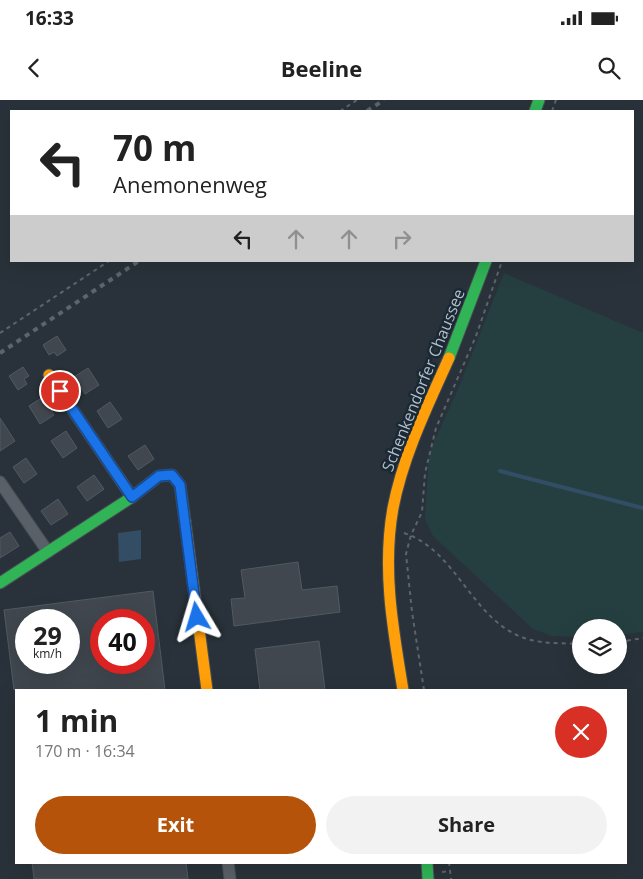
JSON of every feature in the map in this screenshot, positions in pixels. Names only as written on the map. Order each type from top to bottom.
[{"type":"street","name":"Schenkendorfer Chaussee","points":[[403,689],[393,620],[388,558],[396,493],[410,447],[455,344],[486,262]]},
{"type":"street","points":[[50,375],[132,497]]},
{"type":"street","points":[[0,583],[132,497],[159,476],[172,475],[180,485],[207,689]]},
{"type":"street","points":[[0,482],[48,552]]},
{"type":"street","points":[[228,864],[230,879]]},
{"type":"street","points":[[426,864],[428,879]]},
{"type":"path","points":[[342,110],[357,100]]},
{"type":"path","points":[[0,333],[107,262]]},
{"type":"path","points":[[424,689],[412,612],[406,554],[411,535],[422,512],[425,473],[436,428],[476,336],[502,262]]},
{"type":"path","points":[[414,536],[423,541],[447,564],[485,611],[507,628],[530,640],[572,643]]},
{"type":"path","points":[[627,641],[643,638]]},
{"type":"path","points":[[449,864],[451,879]]},
{"type":"green space","points":[[504,273],[643,333],[643,632],[627,634],[627,619],[572,619],[572,637],[552,636],[533,629],[433,536],[425,519],[429,453],[459,387]]},
{"type":"water","points":[[141,530],[141,559],[119,562],[118,533]]},
{"type":"building","points":[[57,336],[66,350],[57,356],[54,352],[49,355],[43,345]]},
{"type":"building","points":[[23,367],[29,376],[24,379],[27,384],[18,390],[9,376]]},
{"type":"building","points":[[88,368],[99,385],[85,394],[74,377]]},
{"type":"building","points":[[43,397],[54,415],[40,424],[29,406]]},
{"type":"building","points":[[110,402],[122,419],[108,428],[97,411]]},
{"type":"building","points":[[0,418],[15,441],[0,451]]},
{"type":"building","points":[[66,431],[77,448],[63,458],[51,441]]},
{"type":"building","points":[[145,445],[154,459],[138,470],[128,456]]},
{"type":"building","points":[[26,458],[37,474],[24,483],[13,467]]},
{"type":"building","points":[[94,475],[104,489],[87,501],[77,487]]},
{"type":"building","points":[[58,499],[68,514],[51,525],[41,511]]},
{"type":"building","points":[[10,532],[19,546],[0,558],[0,538]]},
{"type":"building","points":[[298,562],[302,590],[337,586],[340,612],[234,626],[231,599],[245,598],[241,570]]},
{"type":"building","points":[[153,591],[165,689],[15,690],[4,610]]},
{"type":"building","points":[[319,641],[325,689],[260,689],[255,649]]},
{"type":"building","points":[[32,864],[186,864],[188,879],[34,879]]},
{"type":"waterway","points":[[500,471],[643,508]]},
{"type":"railway","points":[[369,110],[384,100]]},
{"type":"railway","points":[[0,353],[137,262]]},
{"type":"traffic: fast","points":[[535,110],[539,100]]},
{"type":"traffic: fast","points":[[449,358],[486,262]]},
{"type":"traffic: fast","points":[[0,583],[132,497],[159,476],[172,475],[180,485],[185,521]]},
{"type":"traffic: fast","points":[[427,864],[428,879]]},
{"type":"traffic: slow","points":[[403,689],[390,599],[389,554],[393,508],[409,451],[449,358]]},
{"type":"traffic: slow","points":[[49,375],[132,497]]},
{"type":"traffic: slow","points":[[185,521],[207,689]]},
{"type":"route","points":[[60,391],[132,497],[159,476],[172,475],[180,485],[197,617]]}]
